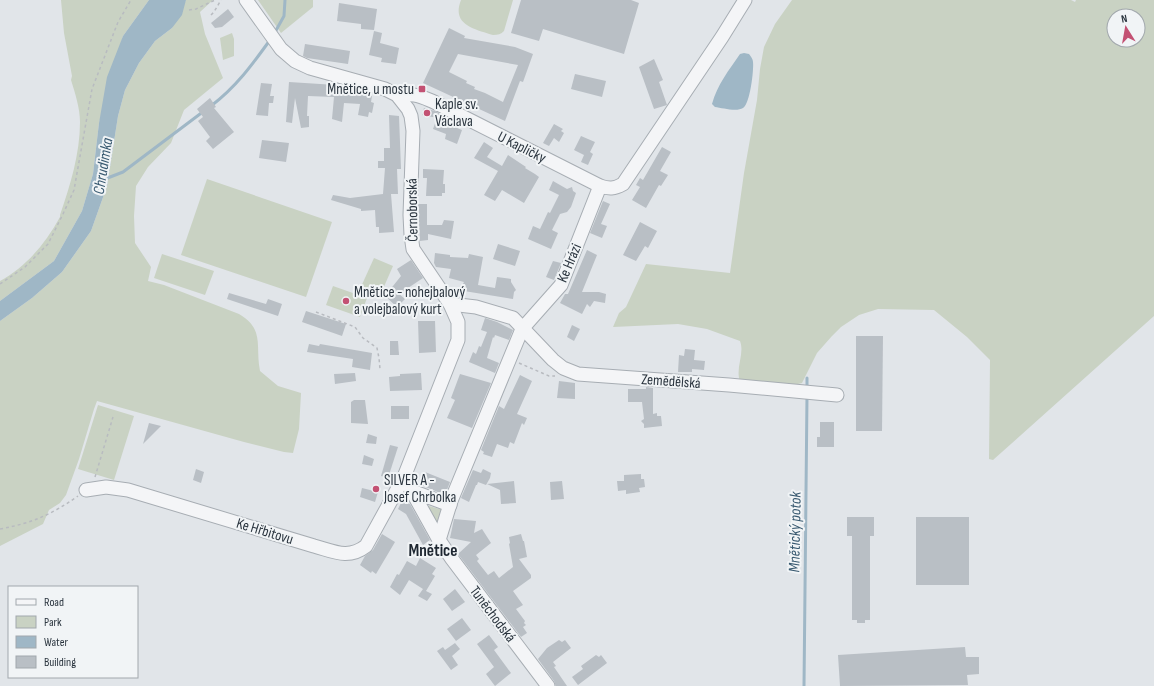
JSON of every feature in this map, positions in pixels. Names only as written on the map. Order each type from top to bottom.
[{"type":"street","points":[[246,0],[281,49],[301,65],[378,86],[392,92],[400,98]]},
{"type":"street","points":[[600,186],[609,189],[623,184],[722,37],[745,0]]},
{"type":"street","name":"U Kapličky","points":[[400,98],[407,95],[418,96],[432,101],[600,186]]},
{"type":"street","name":"Černoborská","points":[[400,98],[408,108],[413,132],[410,215],[411,235],[414,249],[450,304],[458,322],[458,340],[404,477]]},
{"type":"street","name":"Ke Hrázi","points":[[439,540],[450,505],[522,329],[561,285],[600,186]]},
{"type":"street","name":"Zemědělská","points":[[450,304],[476,307],[513,318],[553,360],[563,368],[578,374],[729,385],[837,395]]},
{"type":"street","points":[[404,477],[439,540]]},
{"type":"street","name":"Ke Hřbitovu","points":[[89,489],[106,487],[128,490],[345,554],[351,554],[366,546],[404,477]]},
{"type":"street","points":[[412,491],[450,505]]},
{"type":"street","name":"Tuněchodská","points":[[439,540],[480,598],[548,686]]},
{"type":"path","points":[[0,284],[26,267],[48,244],[63,214],[74,190],[92,89],[118,22],[131,0]]},
{"type":"path","points":[[189,10],[196,9],[216,0]]},
{"type":"path","points":[[211,15],[221,0]]},
{"type":"path","points":[[316,312],[355,327],[363,338],[377,348],[380,369]]},
{"type":"path","points":[[508,362],[514,364],[519,363],[549,376],[556,376]]},
{"type":"path","points":[[0,530],[43,518],[62,508],[89,489],[113,417]]},
{"type":"green space","points":[[61,0],[149,0],[123,36],[99,123],[93,174],[82,211],[54,261],[0,301],[0,281],[19,268],[34,254],[42,245],[60,217],[76,158],[80,134],[80,117],[71,80],[72,76],[64,33]]},
{"type":"green space","points":[[186,0],[213,0],[200,12],[205,34],[223,78],[184,110],[171,143],[148,167],[136,186],[134,216],[135,243],[151,267],[148,281],[164,285],[239,314],[253,326],[256,332],[260,371],[278,386],[301,393],[299,429],[293,453],[244,442],[97,401],[66,495],[60,503],[49,510],[43,524],[0,546],[0,321],[32,298],[62,272],[91,231],[107,186],[118,116],[125,90],[139,63],[155,41],[172,28]]},
{"type":"green space","points":[[258,0],[313,0],[313,7],[281,33]]},
{"type":"green space","points":[[461,0],[513,0],[504,31],[493,35],[466,25],[459,15]]},
{"type":"green space","points":[[792,0],[1071,0],[1075,2],[1076,0],[1154,0],[1154,316],[993,460],[989,459],[990,360],[967,337],[934,310],[878,309],[859,315],[841,327],[832,336],[817,353],[802,383],[794,385],[740,381],[740,341],[707,329],[678,324],[613,327],[619,313],[626,307],[646,264],[730,273],[764,47],[775,24]]},
{"type":"green space","points":[[232,33],[234,39],[234,56],[223,60],[220,38]]},
{"type":"green space","points":[[207,179],[332,222],[306,297],[181,255]]},
{"type":"green space","points":[[162,254],[214,271],[205,295],[154,278]]},
{"type":"green space","points":[[374,258],[393,266],[379,298],[360,289]]},
{"type":"green space","name":"Mnětice - nohejbalový a volejbalový kurt","points":[[333,286],[367,298],[360,317],[326,305]]},
{"type":"green space","points":[[98,405],[134,416],[114,480],[78,469]]},
{"type":"green space","points":[[429,506],[443,510],[438,522],[428,508]]},
{"type":"water","name":"Chrudimka","points":[[149,0],[186,0],[182,15],[172,28],[155,41],[139,63],[125,90],[118,116],[107,186],[91,231],[62,272],[32,298],[0,321],[0,301],[54,261],[82,211],[93,174],[99,123],[107,77],[123,36]]},
{"type":"water","points":[[740,54],[749,54],[753,61],[752,79],[748,100],[743,108],[737,110],[715,107],[712,104],[720,84]]},
{"type":"building","points":[[521,0],[631,0],[639,3],[624,54],[543,29],[539,41],[511,33]]},
{"type":"building","points":[[339,3],[377,9],[374,30],[361,29],[361,24],[337,21]]},
{"type":"building","points":[[228,9],[234,17],[222,27],[215,28],[211,23]]},
{"type":"building","points":[[449,28],[465,36],[464,38],[515,47],[533,54],[523,82],[520,81],[505,121],[423,83]],"holes":[[[458,54],[518,65],[503,102],[474,89],[475,87],[466,83],[467,81],[449,72]]]},
{"type":"building","points":[[374,31],[382,33],[380,43],[399,48],[396,64],[381,62],[382,58],[369,55]]},
{"type":"building","points":[[305,44],[350,51],[348,64],[307,58],[303,56]]},
{"type":"building","points":[[654,59],[663,80],[659,82],[667,105],[654,109],[639,67]]},
{"type":"building","points":[[575,74],[606,81],[602,97],[571,89]]},
{"type":"building","points":[[289,82],[336,85],[357,90],[357,93],[372,96],[371,102],[374,103],[372,113],[369,112],[368,117],[358,115],[360,104],[344,103],[342,122],[332,119],[334,97],[308,96],[307,116],[309,116],[309,127],[301,128],[295,98],[292,123],[286,122]]},
{"type":"building","points":[[261,83],[272,84],[270,96],[274,96],[273,103],[269,103],[268,116],[256,115]]},
{"type":"building","points":[[210,98],[216,107],[214,108],[234,132],[213,149],[206,141],[210,137],[198,121],[203,117],[197,109]]},
{"type":"building","points":[[424,108],[435,111],[444,116],[443,119],[422,115]]},
{"type":"building","points":[[389,115],[399,116],[401,169],[397,169],[398,194],[391,194],[394,232],[379,233],[379,227],[376,227],[375,210],[361,211],[361,209],[331,200],[333,195],[350,198],[383,194],[385,168],[378,168],[378,161],[384,161],[384,148],[390,148]]},
{"type":"building","points":[[437,118],[453,124],[452,126],[462,130],[457,144],[445,139],[446,134],[433,129]]},
{"type":"building","points":[[554,124],[563,129],[561,131],[564,133],[559,142],[554,138],[549,146],[543,143]]},
{"type":"building","points":[[581,136],[595,142],[590,152],[593,154],[588,165],[581,162],[584,155],[574,150]]},
{"type":"building","points":[[262,140],[289,143],[286,162],[259,158]]},
{"type":"building","points":[[484,142],[493,148],[487,157],[502,166],[508,155],[539,177],[524,203],[502,190],[495,201],[484,195],[498,171],[474,158]]},
{"type":"building","points":[[662,147],[671,152],[660,171],[668,175],[661,186],[659,185],[646,208],[632,200],[640,187],[636,185],[640,178],[643,180]]},
{"type":"building","points":[[423,169],[444,170],[443,184],[445,184],[445,193],[442,193],[442,196],[426,196],[427,178],[423,178]]},
{"type":"building","points":[[553,181],[567,189],[572,187],[573,191],[576,193],[571,207],[567,212],[560,214],[552,230],[558,233],[551,249],[528,239],[533,226],[540,229],[548,212],[550,213],[559,195],[549,190]]},
{"type":"building","points":[[603,201],[610,204],[601,224],[607,226],[602,238],[590,233]]},
{"type":"building","points":[[418,204],[427,204],[427,225],[442,225],[444,220],[454,221],[451,239],[428,234],[428,240],[420,241]]},
{"type":"building","points":[[640,222],[657,231],[648,248],[645,246],[636,261],[623,255]]},
{"type":"building","points":[[498,244],[520,251],[515,266],[493,259]]},
{"type":"building","points":[[587,250],[597,255],[582,292],[599,292],[606,294],[605,303],[594,301],[590,307],[587,304],[582,314],[560,303],[565,294],[568,294]]},
{"type":"building","points":[[435,253],[450,255],[450,257],[468,258],[469,254],[483,257],[478,285],[495,288],[497,277],[511,279],[511,282],[516,290],[514,292],[513,299],[464,291],[464,282],[449,278],[451,269],[436,267],[434,263]]},
{"type":"building","points":[[411,260],[423,278],[399,294],[405,299],[397,307],[385,296],[401,276],[397,269]]},
{"type":"building","points":[[553,261],[561,263],[554,280],[546,277]]},
{"type":"building","points":[[229,293],[266,304],[268,299],[282,304],[278,316],[227,299]]},
{"type":"building","points":[[306,311],[346,324],[342,336],[302,322]]},
{"type":"building","points":[[485,318],[513,330],[509,340],[495,335],[494,338],[493,337],[487,358],[499,363],[495,373],[469,362],[473,352],[476,354],[479,346],[481,347],[487,332],[481,330]]},
{"type":"building","points":[[418,321],[435,321],[436,352],[419,353]]},
{"type":"building","points":[[572,325],[580,329],[574,341],[567,337]]},
{"type":"building","points":[[856,336],[883,336],[882,431],[856,431]]},
{"type":"building","points":[[390,341],[398,341],[399,355],[390,355]]},
{"type":"building","points":[[309,344],[319,346],[320,344],[372,353],[370,370],[352,367],[353,359],[307,352]]},
{"type":"building","points":[[685,349],[695,350],[694,360],[705,361],[704,370],[692,369],[692,372],[678,372],[679,355],[684,356]]},
{"type":"building","points":[[355,373],[356,381],[335,384],[334,374]]},
{"type":"building","points":[[421,373],[422,390],[390,391],[389,377],[400,376],[400,374]]},
{"type":"building","points":[[460,374],[491,383],[472,428],[447,418],[455,400],[451,398]]},
{"type":"building","points":[[520,375],[532,381],[517,414],[527,418],[524,425],[522,423],[514,444],[510,442],[508,448],[497,444],[492,457],[483,454],[484,452],[481,450],[499,406],[504,409]]},
{"type":"building","points":[[559,381],[575,383],[575,399],[557,398]]},
{"type":"building","points":[[646,387],[653,388],[653,414],[657,413],[657,416],[661,416],[662,426],[644,428],[644,424],[641,421],[644,419],[642,402],[628,402],[628,389],[646,389]]},
{"type":"building","points":[[354,400],[365,400],[368,424],[351,423],[351,402]]},
{"type":"building","points":[[391,406],[409,406],[409,419],[391,419]]},
{"type":"building","points":[[820,422],[834,422],[834,447],[817,447],[817,437],[820,437]]},
{"type":"building","points":[[149,423],[161,426],[143,444]]},
{"type":"building","points":[[368,434],[377,437],[376,444],[366,443]]},
{"type":"building","points":[[390,445],[398,447],[388,478],[381,476]]},
{"type":"building","points":[[364,455],[374,459],[372,466],[362,464]]},
{"type":"building","points":[[196,469],[204,472],[201,483],[193,480]]},
{"type":"building","points":[[483,469],[491,473],[486,485],[478,482],[469,502],[461,498],[473,470],[481,473]]},
{"type":"building","points":[[425,472],[450,482],[445,495],[421,485]]},
{"type":"building","points":[[641,474],[641,479],[644,479],[645,487],[639,488],[640,492],[626,494],[626,490],[618,491],[617,481],[624,481],[624,475]]},
{"type":"building","points":[[514,481],[516,503],[501,504],[500,490],[487,484]]},
{"type":"building","points":[[562,481],[564,499],[551,500],[550,482]]},
{"type":"building","points":[[362,488],[378,492],[375,502],[360,497]]},
{"type":"building","points":[[402,501],[410,504],[430,540],[423,545],[406,514],[398,509]]},
{"type":"building","points":[[847,517],[874,517],[874,536],[870,536],[870,620],[865,620],[865,623],[857,623],[857,620],[852,620],[852,536],[847,536]]},
{"type":"building","points":[[916,517],[969,517],[969,585],[916,585]]},
{"type":"building","points":[[454,519],[476,521],[474,533],[482,529],[491,543],[476,555],[479,559],[477,561],[488,575],[494,571],[499,578],[513,567],[509,537],[521,534],[527,557],[519,559],[531,575],[531,578],[513,591],[523,605],[516,609],[525,621],[524,623],[526,625],[523,627],[527,633],[521,637],[458,554],[471,542],[450,538]]},
{"type":"building","points":[[382,534],[395,542],[376,574],[372,571],[371,573],[360,565],[365,556],[373,550]]},
{"type":"building","points":[[420,558],[436,568],[432,574],[435,576],[426,591],[432,594],[427,601],[418,596],[423,589],[409,580],[400,595],[390,587],[397,574],[399,575],[407,561],[416,566]]},
{"type":"building","points":[[455,589],[465,602],[452,611],[443,599]]},
{"type":"building","points":[[462,618],[471,630],[456,641],[447,629]]},
{"type":"building","points":[[489,635],[498,647],[494,650],[511,673],[495,686],[486,674],[494,667],[477,644]]},
{"type":"building","points":[[559,640],[562,642],[565,640],[571,648],[553,662],[556,666],[554,667],[567,686],[556,686],[538,659],[547,648]]},
{"type":"building","points":[[455,643],[460,649],[452,656],[458,665],[451,670],[437,651],[443,647],[445,650]]},
{"type":"building","points":[[965,647],[966,657],[979,657],[979,674],[967,675],[968,685],[840,686],[838,655]]},
{"type":"building","points":[[596,655],[599,657],[601,655],[607,663],[578,685],[572,677],[583,669],[581,666]]},
{"type":"waterway","points":[[274,34],[284,16],[285,0]]},
{"type":"waterway","points":[[211,106],[236,83],[270,40]]},
{"type":"waterway","name":"Chrudimka","points":[[105,179],[123,172],[204,111]]},
{"type":"waterway","name":"Mnětický potok","points":[[807,378],[807,388]]},
{"type":"waterway","name":"Mnětický potok","points":[[804,686],[807,396]]},
{"type":"place","name":"Mnětice, u mostu","points":[[422,89]]},
{"type":"place","name":"Kaple sv. Václava","points":[[427,113]]},
{"type":"place","name":"Mnětice - nohejbalový a volejbalový kurt","points":[[346,301]]},
{"type":"place","name":"SILVER A - Josef Chrbolka","points":[[376,489]]},
{"type":"district","name":"Mnětice","points":[[433,550]]}]
